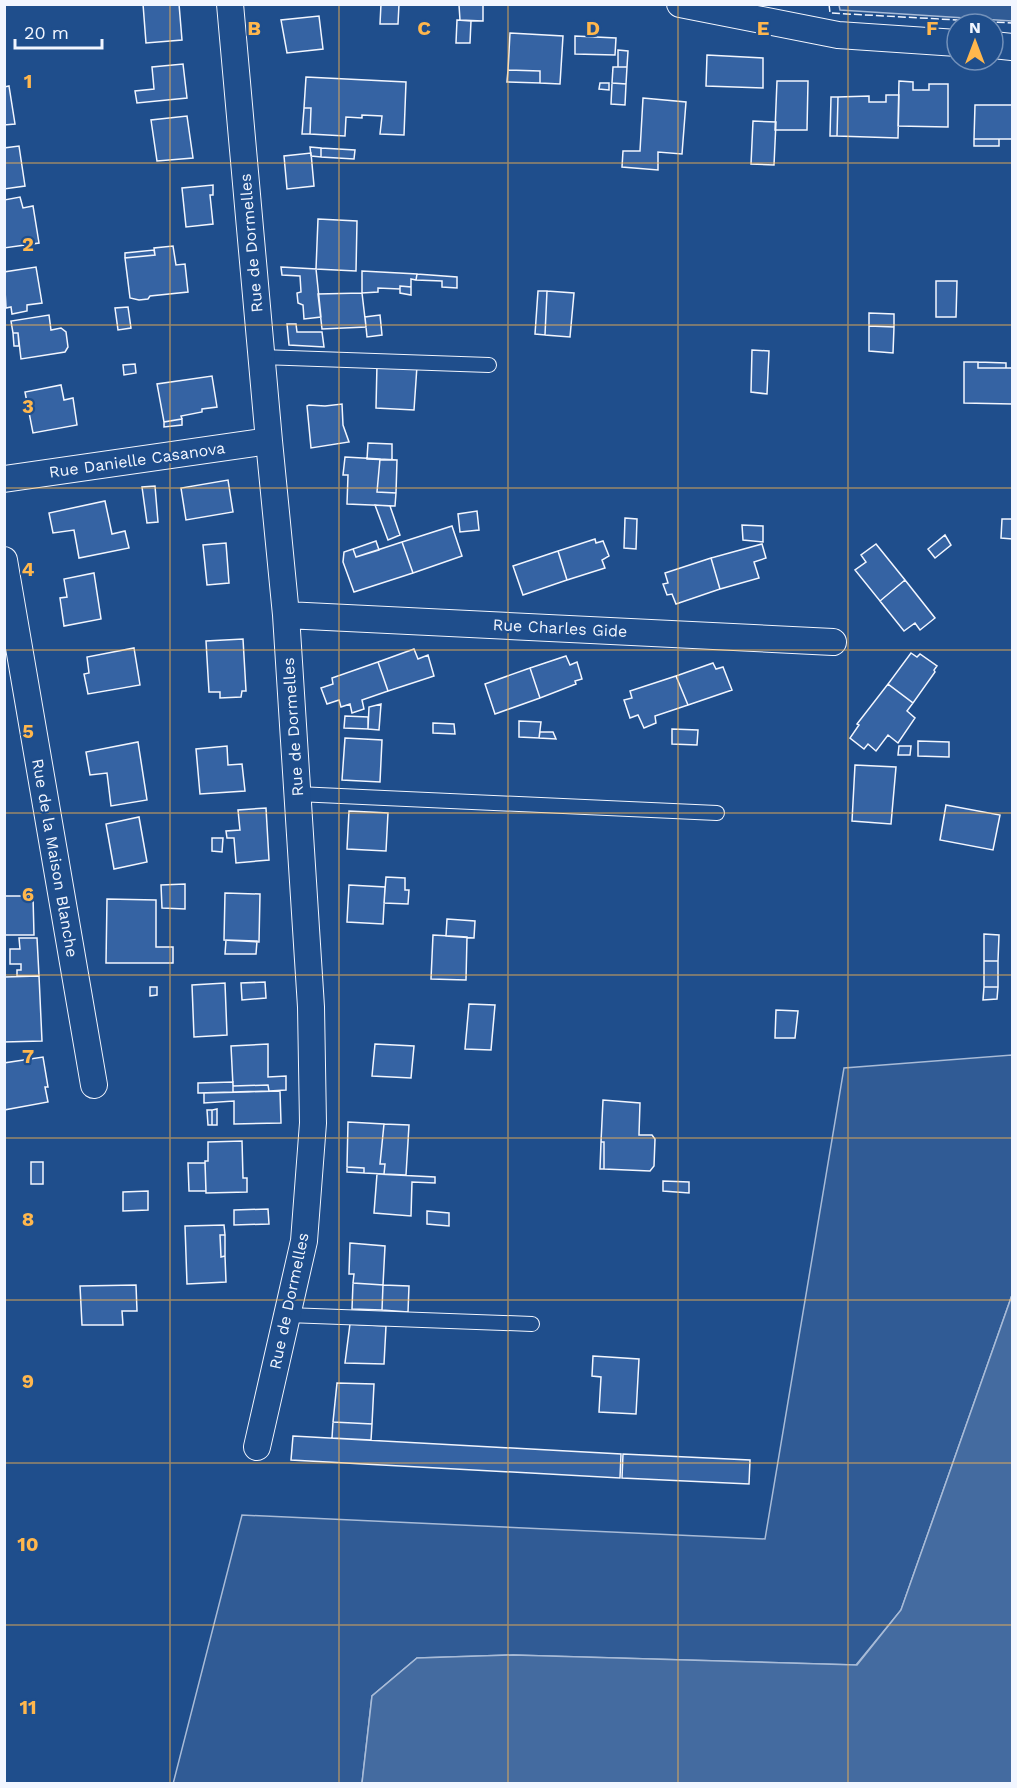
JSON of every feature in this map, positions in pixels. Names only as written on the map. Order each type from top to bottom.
[{"type":"street","name":"Rue de Dormelles","points":[[230,4],[268,441],[286,615],[311,1007],[313,1123],[304,1241],[257,1446]]},
{"type":"street","points":[[680,4],[838,34],[945,42]]},
{"type":"street","name":"Rue Danielle Casanova","points":[[4,478],[268,441]]},
{"type":"street","name":"Rue de la Maison Blanche","points":[[4,560],[94,1085]]},
{"type":"street","name":"Rue Charles Gide","points":[[286,615],[833,642]]},
{"type":"lane","points":[[261,357],[489,365]]},
{"type":"lane","points":[[297,794],[717,813]]},
{"type":"lane","points":[[287,1315],[532,1324]]},
{"type":"shaded area","points":[[839,5],[1012,5],[1012,21],[1005,21],[1005,12],[945,12],[945,17],[840,10]]},
{"type":"shaded area","points":[[1012,1055],[1012,1295],[901,1610],[856,1665],[513,1655],[417,1658],[372,1696],[362,1783],[173,1784],[242,1515],[765,1539],[844,1068]]},
{"type":"shaded area","points":[[1012,1295],[1012,1783],[362,1783],[372,1696],[417,1658],[513,1655],[857,1665],[901,1610]]},
{"type":"building","points":[[143,4],[179,4],[182,40],[146,43]]},
{"type":"building","points":[[381,4],[399,4],[398,24],[380,24]]},
{"type":"building","points":[[483,4],[483,21],[460,20],[459,5]]},
{"type":"building","points":[[319,16],[323,49],[287,53],[281,20]]},
{"type":"building","points":[[457,20],[471,21],[470,43],[456,43]]},
{"type":"building","points":[[510,33],[563,36],[560,84],[540,83],[540,71],[508,70]]},
{"type":"building","points":[[575,36],[616,38],[615,55],[575,54]]},
{"type":"building","points":[[618,50],[628,51],[627,67],[618,67]]},
{"type":"building","points":[[707,55],[763,58],[763,88],[706,86]]},
{"type":"building","points":[[183,64],[187,98],[137,103],[135,91],[154,89],[152,67]]},
{"type":"building","points":[[613,67],[627,67],[626,84],[612,83]]},
{"type":"building","points":[[508,70],[540,71],[540,83],[507,82]]},
{"type":"building","points":[[306,77],[406,82],[404,135],[380,134],[382,116],[362,115],[362,118],[346,117],[345,136],[310,134],[311,108],[304,108]]},
{"type":"building","points":[[777,81],[808,81],[807,130],[775,130]]},
{"type":"building","points":[[899,81],[913,82],[913,90],[929,90],[929,84],[948,84],[948,127],[898,126]]},
{"type":"building","points":[[600,83],[609,83],[609,90],[599,89]]},
{"type":"building","points":[[612,83],[626,84],[625,105],[611,104]]},
{"type":"building","points":[[9,86],[15,124],[4,125],[4,87]]},
{"type":"building","points":[[886,95],[899,95],[898,138],[837,136],[838,97],[869,96],[869,102],[886,102]]},
{"type":"building","points":[[831,97],[838,97],[837,136],[830,136]]},
{"type":"building","points":[[643,98],[686,102],[682,154],[658,152],[658,170],[622,167],[623,151],[640,151]]},
{"type":"building","points":[[975,105],[1012,105],[1012,139],[974,139]]},
{"type":"building","points":[[304,108],[311,108],[310,134],[302,134]]},
{"type":"building","points":[[187,116],[193,158],[157,161],[151,120]]},
{"type":"building","points":[[753,121],[776,122],[774,165],[751,164]]},
{"type":"building","points":[[974,139],[999,139],[999,146],[974,146]]},
{"type":"building","points":[[19,146],[25,186],[4,189],[4,148]]},
{"type":"building","points":[[310,147],[321,148],[321,157],[311,156]]},
{"type":"building","points":[[321,148],[355,150],[354,159],[321,157]]},
{"type":"building","points":[[311,153],[314,186],[287,189],[284,156]]},
{"type":"building","points":[[213,185],[213,195],[210,195],[213,224],[186,227],[182,188]]},
{"type":"building","points":[[20,197],[23,208],[33,206],[39,243],[4,248],[4,200]]},
{"type":"building","points":[[318,219],[357,221],[356,271],[316,269]]},
{"type":"building","points":[[173,246],[176,265],[185,264],[188,292],[150,296],[148,299],[139,300],[130,298],[125,258],[155,255],[154,248]]},
{"type":"building","points":[[154,250],[155,255],[125,258],[125,253]]},
{"type":"building","points":[[36,267],[42,303],[27,305],[27,311],[12,314],[11,307],[6,308],[4,272]]},
{"type":"building","points":[[281,267],[316,269],[321,317],[304,319],[303,305],[298,303],[297,293],[301,292],[300,276],[282,275]]},
{"type":"building","points":[[362,271],[417,274],[416,280],[411,279],[411,287],[378,288],[378,292],[362,293]]},
{"type":"building","points":[[417,274],[457,277],[457,288],[442,287],[442,281],[416,280]]},
{"type":"building","points":[[936,281],[957,281],[956,317],[936,317]]},
{"type":"building","points":[[400,286],[411,287],[411,295],[400,293]]},
{"type":"building","points":[[538,291],[547,291],[545,335],[535,334]]},
{"type":"building","points":[[547,291],[574,293],[570,337],[545,335]]},
{"type":"building","points":[[362,293],[366,327],[322,329],[318,294]]},
{"type":"building","points":[[128,307],[131,328],[118,330],[115,308]]},
{"type":"building","points":[[869,313],[894,314],[894,327],[869,326]]},
{"type":"building","points":[[49,315],[51,330],[61,328],[66,332],[68,347],[65,352],[21,359],[18,333],[13,333],[11,321]]},
{"type":"building","points":[[380,315],[382,335],[367,337],[365,317]]},
{"type":"building","points":[[287,324],[296,324],[297,332],[322,332],[324,347],[289,345]]},
{"type":"building","points":[[869,326],[894,327],[893,353],[869,351]]},
{"type":"building","points":[[13,333],[18,333],[19,346],[14,346]]},
{"type":"building","points":[[752,350],[769,351],[767,394],[751,392]]},
{"type":"building","points":[[964,362],[978,362],[978,368],[1012,368],[1012,404],[964,403]]},
{"type":"building","points":[[978,362],[1006,363],[1006,368],[978,368]]},
{"type":"building","points":[[135,364],[136,373],[124,375],[123,365]]},
{"type":"building","points":[[377,364],[417,366],[414,410],[376,408]]},
{"type":"building","points":[[212,376],[217,407],[202,409],[202,412],[181,416],[182,419],[164,422],[157,384]]},
{"type":"building","points":[[61,385],[64,400],[73,398],[77,425],[33,433],[25,392]]},
{"type":"building","points":[[342,404],[343,425],[349,442],[311,448],[307,406]]},
{"type":"building","points":[[182,419],[182,425],[164,427],[164,422]]},
{"type":"building","points":[[368,443],[392,444],[392,460],[367,459]]},
{"type":"building","points":[[345,457],[380,459],[377,492],[396,493],[395,506],[347,504],[348,475],[343,475]]},
{"type":"building","points":[[380,459],[397,460],[396,493],[377,492]]},
{"type":"building","points":[[228,480],[233,512],[186,520],[181,488]]},
{"type":"building","points":[[155,486],[158,522],[147,523],[142,487]]},
{"type":"building","points":[[105,501],[112,534],[125,531],[129,548],[79,558],[74,530],[53,533],[49,513]]},
{"type":"building","points":[[375,505],[390,506],[400,535],[388,540]]},
{"type":"building","points":[[477,511],[479,530],[460,532],[458,514]]},
{"type":"building","points":[[625,518],[637,519],[636,549],[624,548]]},
{"type":"building","points":[[1002,519],[1012,519],[1012,539],[1001,538]]},
{"type":"building","points":[[742,525],[763,526],[763,542],[743,540]]},
{"type":"building","points":[[452,526],[462,556],[413,573],[402,542]]},
{"type":"building","points":[[945,535],[951,545],[935,558],[928,549]]},
{"type":"building","points":[[595,539],[596,543],[603,541],[609,556],[602,560],[605,568],[567,580],[558,551]]},
{"type":"building","points":[[376,541],[379,550],[356,557],[353,549]]},
{"type":"building","points":[[402,542],[413,573],[354,592],[343,562],[344,552],[353,549],[356,557]]},
{"type":"building","points":[[226,543],[229,583],[207,585],[203,545]]},
{"type":"building","points":[[762,544],[766,558],[754,562],[759,578],[720,589],[711,558]]},
{"type":"building","points":[[876,544],[905,580],[880,601],[855,570],[866,562],[861,555]]},
{"type":"building","points":[[558,551],[567,580],[523,595],[513,566]]},
{"type":"building","points":[[711,558],[720,589],[676,604],[672,594],[667,595],[663,584],[668,583],[665,573]]},
{"type":"building","points":[[94,573],[101,619],[64,626],[60,598],[67,597],[64,579]]},
{"type":"building","points":[[905,580],[935,618],[920,630],[915,623],[904,631],[880,601]]},
{"type":"building","points":[[243,639],[246,691],[242,691],[241,697],[220,698],[220,692],[209,692],[206,641]]},
{"type":"building","points":[[134,648],[140,685],[88,694],[84,674],[89,673],[87,657]]},
{"type":"building","points":[[414,649],[418,659],[428,655],[434,676],[388,691],[378,662]]},
{"type":"building","points":[[911,653],[917,657],[920,654],[937,666],[913,703],[888,684]]},
{"type":"building","points":[[566,656],[570,665],[577,662],[582,679],[575,681],[576,684],[540,698],[530,668]]},
{"type":"building","points":[[378,662],[388,691],[362,700],[364,709],[352,713],[350,704],[341,707],[339,700],[327,704],[321,688],[333,684],[332,678]]},
{"type":"building","points":[[713,663],[716,669],[723,667],[732,690],[688,705],[676,676]]},
{"type":"building","points":[[530,668],[540,698],[495,714],[485,684]]},
{"type":"building","points":[[676,676],[688,705],[655,716],[656,723],[644,728],[638,715],[630,718],[624,700],[632,698],[630,691]]},
{"type":"building","points":[[888,684],[913,703],[907,711],[915,718],[898,743],[888,735],[876,751],[868,744],[864,749],[850,738],[859,725],[857,724]]},
{"type":"building","points":[[381,704],[379,730],[368,729],[369,707]]},
{"type":"building","points":[[345,716],[368,717],[368,729],[344,728]]},
{"type":"building","points":[[519,721],[541,722],[539,738],[519,737]]},
{"type":"building","points":[[433,723],[454,724],[455,734],[433,733]]},
{"type":"building","points":[[672,729],[698,730],[697,745],[672,744]]},
{"type":"building","points":[[540,732],[553,732],[556,739],[539,738]]},
{"type":"building","points":[[345,738],[382,740],[380,782],[342,780]]},
{"type":"building","points":[[918,741],[949,742],[949,757],[918,756]]},
{"type":"building","points":[[138,742],[147,800],[111,806],[107,773],[90,775],[86,752]]},
{"type":"building","points":[[227,746],[228,765],[242,764],[245,791],[200,794],[196,749]]},
{"type":"building","points":[[899,746],[911,746],[910,755],[898,755]]},
{"type":"building","points":[[855,765],[896,767],[891,824],[852,821]]},
{"type":"building","points":[[946,805],[1000,815],[993,850],[940,840]]},
{"type":"building","points":[[266,808],[269,860],[236,863],[234,838],[227,838],[226,831],[240,830],[238,810]]},
{"type":"building","points":[[349,811],[388,813],[386,851],[347,849]]},
{"type":"building","points":[[139,817],[147,862],[114,869],[106,824]]},
{"type":"building","points":[[212,838],[223,838],[222,852],[212,851]]},
{"type":"building","points":[[386,877],[405,878],[405,890],[409,890],[408,904],[384,903]]},
{"type":"building","points":[[185,884],[185,909],[162,908],[161,885]]},
{"type":"building","points":[[349,885],[385,887],[383,924],[347,922]]},
{"type":"building","points":[[225,893],[260,894],[259,942],[224,940]]},
{"type":"building","points":[[4,896],[33,896],[34,935],[4,935]]},
{"type":"building","points":[[107,899],[156,900],[156,947],[173,947],[173,963],[106,963]]},
{"type":"building","points":[[447,919],[475,921],[474,938],[446,936]]},
{"type":"building","points":[[984,934],[999,935],[998,961],[984,961]]},
{"type":"building","points":[[433,935],[467,937],[466,980],[431,979]]},
{"type":"building","points":[[19,938],[37,938],[39,976],[17,976],[17,970],[21,970],[21,964],[10,964],[10,949],[20,949]]},
{"type":"building","points":[[226,940],[257,941],[256,954],[225,954]]},
{"type":"building","points":[[984,961],[998,961],[998,987],[984,987]]},
{"type":"building","points":[[39,976],[42,1041],[4,1042],[4,977]]},
{"type":"building","points":[[265,982],[266,998],[242,1000],[241,983]]},
{"type":"building","points":[[225,983],[227,1035],[194,1037],[192,985]]},
{"type":"building","points":[[150,987],[157,987],[157,995],[150,996]]},
{"type":"building","points":[[984,987],[998,987],[997,999],[983,1000]]},
{"type":"building","points":[[469,1004],[495,1005],[491,1050],[465,1049]]},
{"type":"building","points":[[776,1010],[798,1011],[795,1038],[775,1038]]},
{"type":"building","points":[[268,1044],[268,1077],[286,1076],[286,1090],[269,1091],[268,1085],[233,1086],[231,1046]]},
{"type":"building","points":[[375,1044],[414,1046],[411,1078],[372,1076]]},
{"type":"building","points":[[43,1057],[48,1102],[4,1110],[4,1063]]},
{"type":"building","points":[[233,1082],[233,1092],[198,1093],[198,1083]]},
{"type":"building","points":[[268,1085],[269,1091],[233,1092],[233,1086]]},
{"type":"building","points":[[280,1091],[281,1123],[234,1124],[234,1101],[204,1103],[204,1093]]},
{"type":"building","points":[[603,1100],[640,1103],[639,1135],[652,1135],[655,1139],[654,1166],[650,1171],[604,1169],[604,1142],[601,1142]]},
{"type":"building","points":[[217,1109],[217,1125],[212,1125],[212,1110]]},
{"type":"building","points":[[207,1110],[212,1110],[212,1125],[208,1125]]},
{"type":"building","points":[[348,1122],[384,1124],[380,1164],[385,1164],[384,1174],[364,1173],[364,1168],[347,1167]]},
{"type":"building","points":[[384,1124],[409,1125],[406,1175],[384,1174],[385,1164],[380,1164]]},
{"type":"building","points":[[242,1141],[243,1178],[247,1178],[247,1192],[206,1193],[205,1161],[208,1161],[208,1142]]},
{"type":"building","points":[[601,1142],[604,1142],[604,1169],[600,1169]]},
{"type":"building","points":[[31,1162],[43,1162],[43,1184],[31,1184]]},
{"type":"building","points":[[188,1163],[205,1163],[206,1191],[189,1191]]},
{"type":"building","points":[[347,1167],[364,1168],[364,1173],[347,1172]]},
{"type":"building","points":[[377,1174],[435,1177],[435,1183],[412,1182],[411,1216],[374,1213]]},
{"type":"building","points":[[663,1181],[689,1182],[689,1193],[663,1191]]},
{"type":"building","points":[[148,1191],[148,1210],[123,1211],[123,1192]]},
{"type":"building","points":[[268,1209],[269,1224],[234,1225],[234,1210]]},
{"type":"building","points":[[427,1211],[449,1213],[449,1226],[427,1224]]},
{"type":"building","points":[[224,1225],[225,1235],[220,1235],[221,1257],[225,1256],[226,1282],[187,1284],[185,1226]]},
{"type":"building","points":[[220,1235],[225,1235],[225,1256],[221,1257]]},
{"type":"building","points":[[350,1243],[385,1246],[383,1285],[353,1283],[354,1274],[349,1274]]},
{"type":"building","points":[[353,1283],[383,1285],[382,1310],[352,1309]]},
{"type":"building","points":[[136,1285],[137,1311],[122,1311],[123,1325],[82,1325],[80,1286]]},
{"type":"building","points":[[383,1285],[409,1286],[408,1312],[382,1310]]},
{"type":"building","points":[[350,1324],[386,1326],[384,1364],[345,1363]]},
{"type":"building","points":[[593,1356],[639,1359],[636,1414],[599,1412],[601,1377],[592,1376]]},
{"type":"building","points":[[337,1383],[374,1384],[372,1424],[333,1422]]},
{"type":"building","points":[[333,1422],[372,1424],[371,1440],[332,1438]]},
{"type":"building","points":[[293,1436],[621,1454],[620,1478],[291,1460]]},
{"type":"building","points":[[623,1454],[750,1460],[749,1484],[622,1478]]},
{"type":"fence","points":[[829,4],[830,13],[1012,23]]}]
